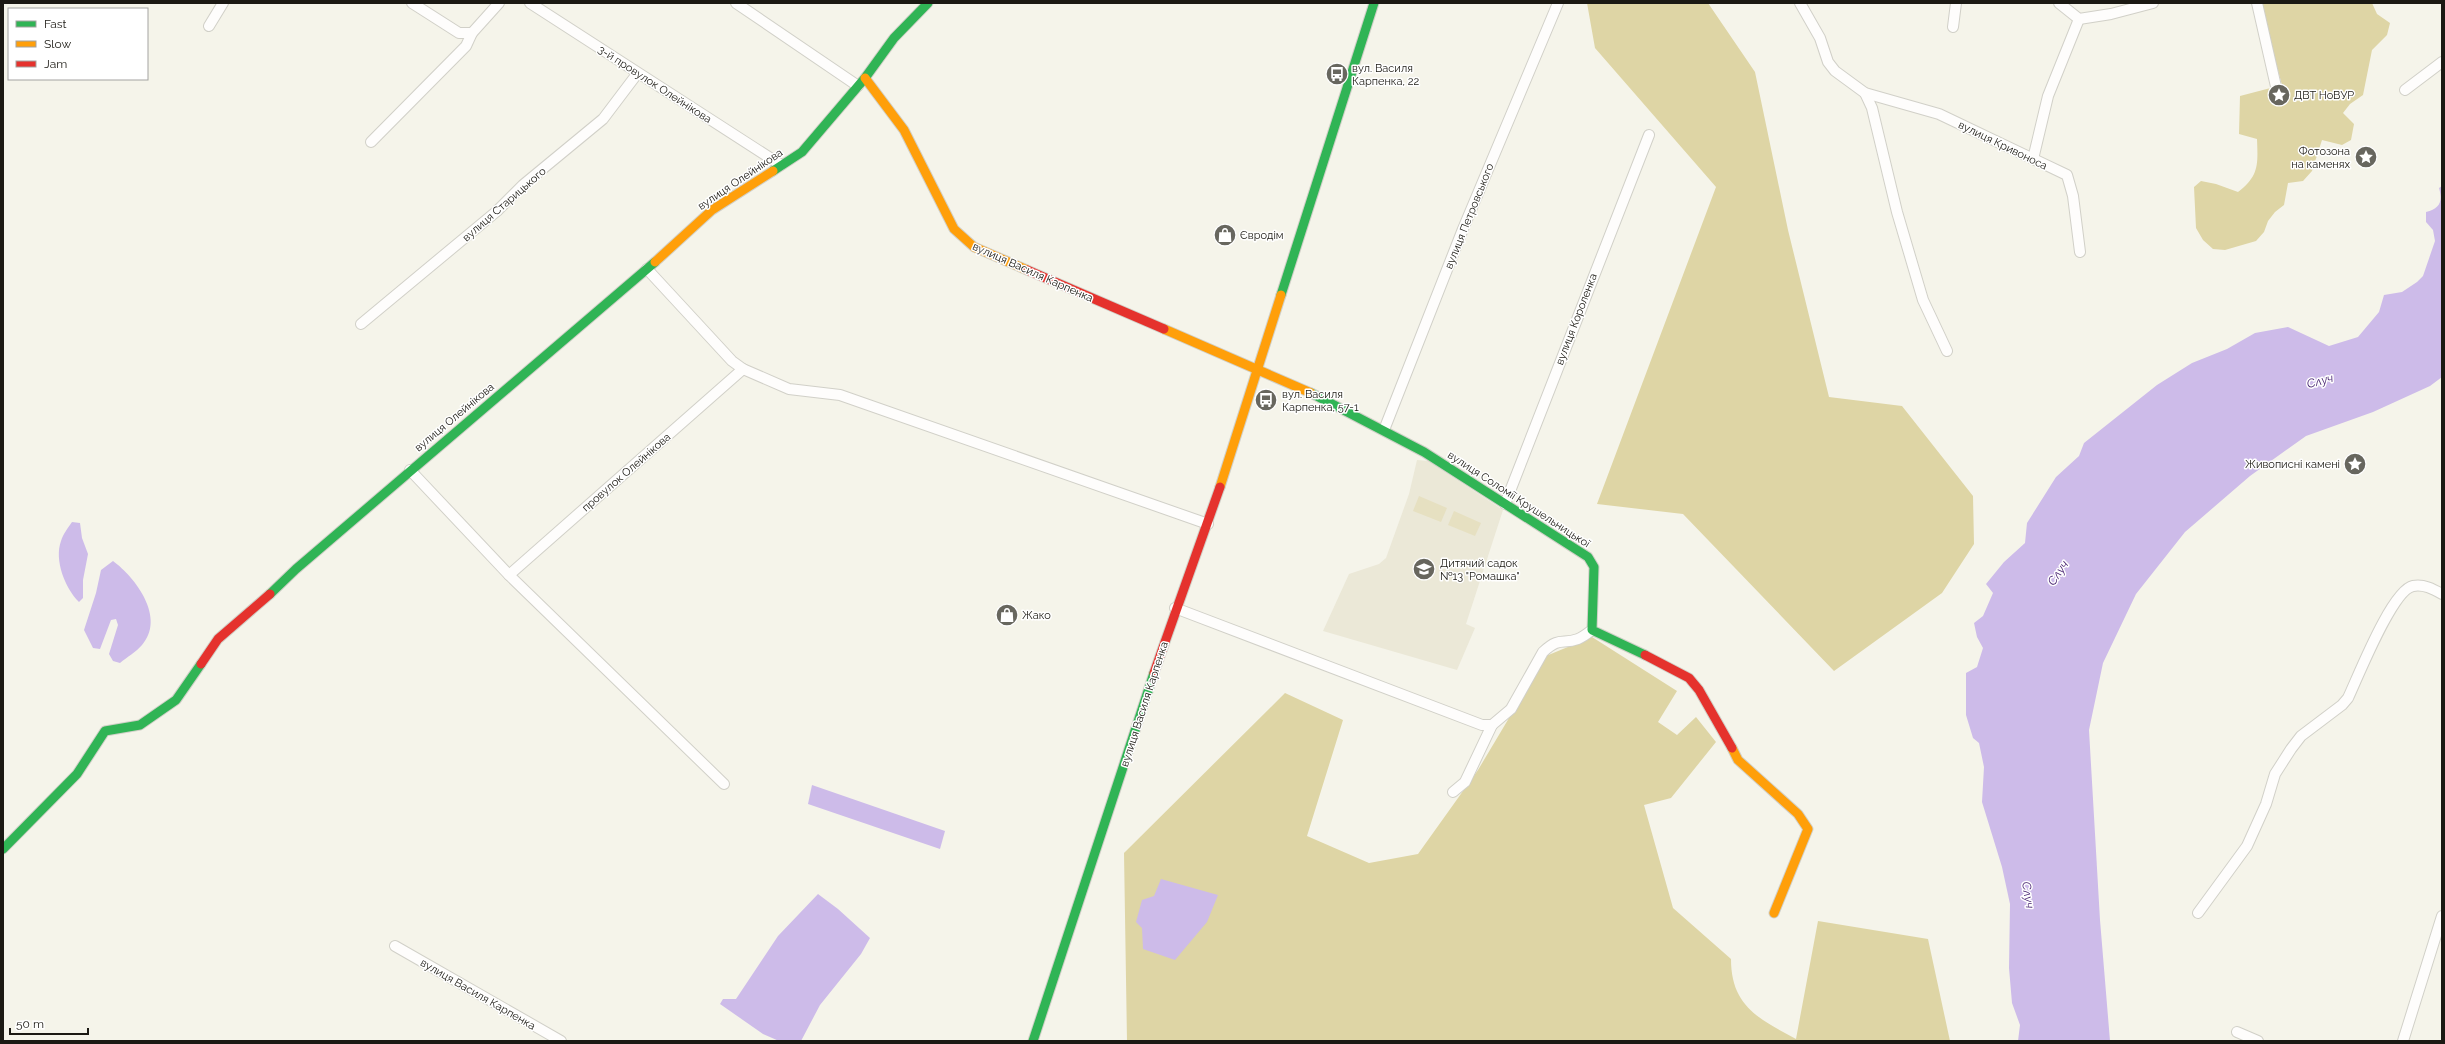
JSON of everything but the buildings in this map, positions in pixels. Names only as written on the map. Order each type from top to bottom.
[{"type":"street","points":[[209,26],[223,3]]},
{"type":"street","points":[[412,3],[459,33],[472,33]]},
{"type":"street","points":[[371,142],[466,46],[472,33],[499,3]]},
{"type":"street","name":"3-й провулок Олейнікова","points":[[530,3],[637,74],[781,165]]},
{"type":"street","points":[[736,3],[862,82]]},
{"type":"street","name":"вулиця Олейнікова","points":[[3,849],[78,774],[105,731],[140,724],[176,700],[218,639],[410,470],[647,269],[712,210],[802,152],[862,82],[894,38],[928,3]]},
{"type":"street","name":"вулиця Василя Карпенка","points":[[1033,1041],[1175,608],[1208,524],[1256,367],[1374,3]]},
{"type":"street","name":"вулиця Петровського","points":[[1384,430],[1463,229],[1558,3]]},
{"type":"street","name":"вулиця Кривоноса","points":[[1800,3],[1820,38],[1828,62],[1835,71],[1864,93],[1939,114],[2067,175],[2073,196],[2080,252]]},
{"type":"street","points":[[1953,27],[1956,3]]},
{"type":"street","points":[[2059,3],[2079,19],[2111,14],[2153,3]]},
{"type":"street","points":[[2257,3],[2277,91]]},
{"type":"street","points":[[2033,159],[2048,96],[2079,19]]},
{"type":"street","points":[[2405,90],[2442,62]]},
{"type":"street","name":"вулиця Старицького","points":[[361,324],[497,211],[523,186],[603,119],[637,74]]},
{"type":"street","name":"вулиця Василя Карпенка","points":[[862,82],[904,130],[954,229],[974,247],[1256,367]]},
{"type":"street","name":"вулиця Кривоноса","points":[[1864,93],[1872,108],[1897,212],[1923,300],[1947,351]]},
{"type":"street","name":"вулиця Короленка","points":[[1505,504],[1649,135]]},
{"type":"street","points":[[647,269],[732,361],[743,369],[789,389],[840,395],[1208,524]]},
{"type":"street","name":"вулиця Соломії Крушельницької","points":[[1256,367],[1384,430],[1464,476],[1588,557],[1594,567],[1592,630]]},
{"type":"street","name":"провулок Олейнікова","points":[[509,575],[743,369]]},
{"type":"street","points":[[410,470],[509,575],[724,784]]},
{"type":"street","points":[[2198,913],[2247,846],[2266,804],[2275,774],[2291,749],[2301,736],[2342,705],[2348,698],[2390,608],[2401,594],[2413,586],[2430,587],[2442,594]]},
{"type":"street","points":[[1175,608],[1482,725],[1492,725]]},
{"type":"street","points":[[1453,792],[1465,782],[1492,725],[1511,709],[1528,682],[1543,652],[1551,644],[1563,640],[1577,639],[1592,630],[1621,642],[1689,678],[1699,690],[1738,760],[1798,814],[1808,830],[1774,913]]},
{"type":"street","points":[[2403,1041],[2442,916]]},
{"type":"street","name":"вулиця Василя Карпенка","points":[[395,946],[561,1041]]},
{"type":"street","points":[[2238,1032],[2258,1041]]},
{"type":"shaded area","points":[[1587,3],[1708,3],[1755,72],[1788,230],[1829,397],[1902,406],[1973,496],[1974,544],[1942,593],[1834,671],[1683,514],[1597,504],[1716,187],[1595,48]]},
{"type":"shaded area","points":[[2259,3],[2372,3],[2377,14],[2390,23],[2387,35],[2372,50],[2363,95],[2350,104],[2343,113],[2354,124],[2351,140],[2342,145],[2322,140],[2312,171],[2303,181],[2288,183],[2284,205],[2275,212],[2268,221],[2264,232],[2256,241],[2225,250],[2213,249],[2203,240],[2196,228],[2194,187],[2201,181],[2216,184],[2238,192],[2250,181],[2254,175],[2257,163],[2257,139],[2239,134],[2240,96],[2282,85]]},
{"type":"shaded area","name":"Дитячий садок №13 \"Ромашка\"","points":[[1417,460],[1428,461],[1503,510],[1466,624],[1475,628],[1457,670],[1323,631],[1349,574],[1379,564],[1386,558],[1409,494]]},
{"type":"shaded area","points":[[1419,496],[1447,508],[1441,522],[1413,511]]},
{"type":"shaded area","points":[[1454,511],[1481,523],[1475,536],[1448,525]]},
{"type":"shaded area","points":[[1592,637],[1677,691],[1658,722],[1677,735],[1696,717],[1716,742],[1671,798],[1644,805],[1673,908],[1731,959],[1732,975],[1736,989],[1742,1000],[1750,1009],[1770,1025],[1796,1039],[1818,921],[1928,939],[1950,1041],[1127,1041],[1124,853],[1285,693],[1343,720],[1307,836],[1369,863],[1418,854],[1478,770],[1546,656]]},
{"type":"water","name":"Случ","points":[[2442,186],[2442,377],[2430,386],[2373,412],[2306,436],[2250,476],[2185,532],[2136,594],[2103,663],[2089,730],[2100,920],[2110,1041],[2018,1041],[2020,1025],[2012,1003],[2009,968],[2010,904],[2002,867],[1982,802],[1984,767],[1979,743],[1973,738],[1966,715],[1966,673],[1977,667],[1983,648],[1977,637],[1974,623],[1983,616],[1993,593],[1986,584],[2004,562],[2025,543],[2027,523],[2056,477],[2079,456],[2084,443],[2157,385],[2192,363],[2227,349],[2255,333],[2288,327],[2329,346],[2358,337],[2379,312],[2384,295],[2402,292],[2423,276],[2435,241],[2433,230],[2426,222],[2426,212],[2431,211],[2439,204],[2441,197],[2439,188]]},
{"type":"water","points":[[72,522],[80,523],[82,538],[88,554],[83,580],[83,598],[79,602],[65,582],[59,557],[59,549],[62,538]]},
{"type":"water","points":[[113,561],[122,568],[139,588],[145,599],[151,623],[149,634],[142,645],[120,663],[113,661],[109,654],[118,625],[116,619],[111,620],[100,649],[93,648],[84,630],[96,593],[101,570]]},
{"type":"water","points":[[812,785],[945,831],[940,849],[808,804]]},
{"type":"water","points":[[1161,879],[1218,895],[1207,922],[1175,960],[1143,949],[1142,928],[1136,922],[1142,900],[1154,896]]},
{"type":"water","points":[[818,894],[838,909],[870,938],[861,954],[820,1005],[801,1041],[779,1041],[763,1034],[720,1004],[723,999],[736,999],[778,936]]},
{"type":"traffic: fast","points":[[773,171],[802,152],[865,78],[894,38],[928,3]]},
{"type":"traffic: fast","points":[[1281,295],[1374,3]]},
{"type":"traffic: fast","points":[[270,594],[296,569],[655,262]]},
{"type":"traffic: fast","points":[[1311,393],[1424,452],[1588,557],[1594,567],[1592,630],[1645,655]]},
{"type":"traffic: fast","points":[[3,849],[77,774],[105,731],[140,725],[176,700],[201,664]]},
{"type":"traffic: fast","points":[[1033,1041],[1154,673]]},
{"type":"traffic: slow","points":[[865,78],[904,130],[954,229],[974,247],[1027,270]]},
{"type":"traffic: slow","points":[[655,262],[712,210],[773,171]]},
{"type":"traffic: slow","points":[[1220,487],[1281,295]]},
{"type":"traffic: slow","points":[[1164,329],[1311,393]]},
{"type":"traffic: slow","points":[[1732,748],[1738,760],[1798,814],[1808,829],[1774,913]]},
{"type":"traffic: jam","points":[[1027,270],[1164,329]]},
{"type":"traffic: jam","points":[[1154,673],[1220,487]]},
{"type":"traffic: jam","points":[[201,664],[218,639],[270,594]]},
{"type":"traffic: jam","points":[[1645,655],[1689,678],[1699,690],[1732,748]]},
{"type":"place","name":"вул. Василя Карпенка, 22","points":[[1337,74]]},
{"type":"place","name":"ДВТ НоВУР","points":[[2279,95]]},
{"type":"place","name":"Фотозона на каменях","points":[[2366,157]]},
{"type":"place","name":"Євродім","points":[[1225,235]]},
{"type":"place","name":"вул. Василя Карпенка, 57-1","points":[[1266,400]]},
{"type":"place","name":"Живописні камені","points":[[2355,464]]},
{"type":"place","name":"Дитячий садок №13 \"Ромашка\"","points":[[1424,569]]},
{"type":"place","name":"Жако","points":[[1007,615]]}]
